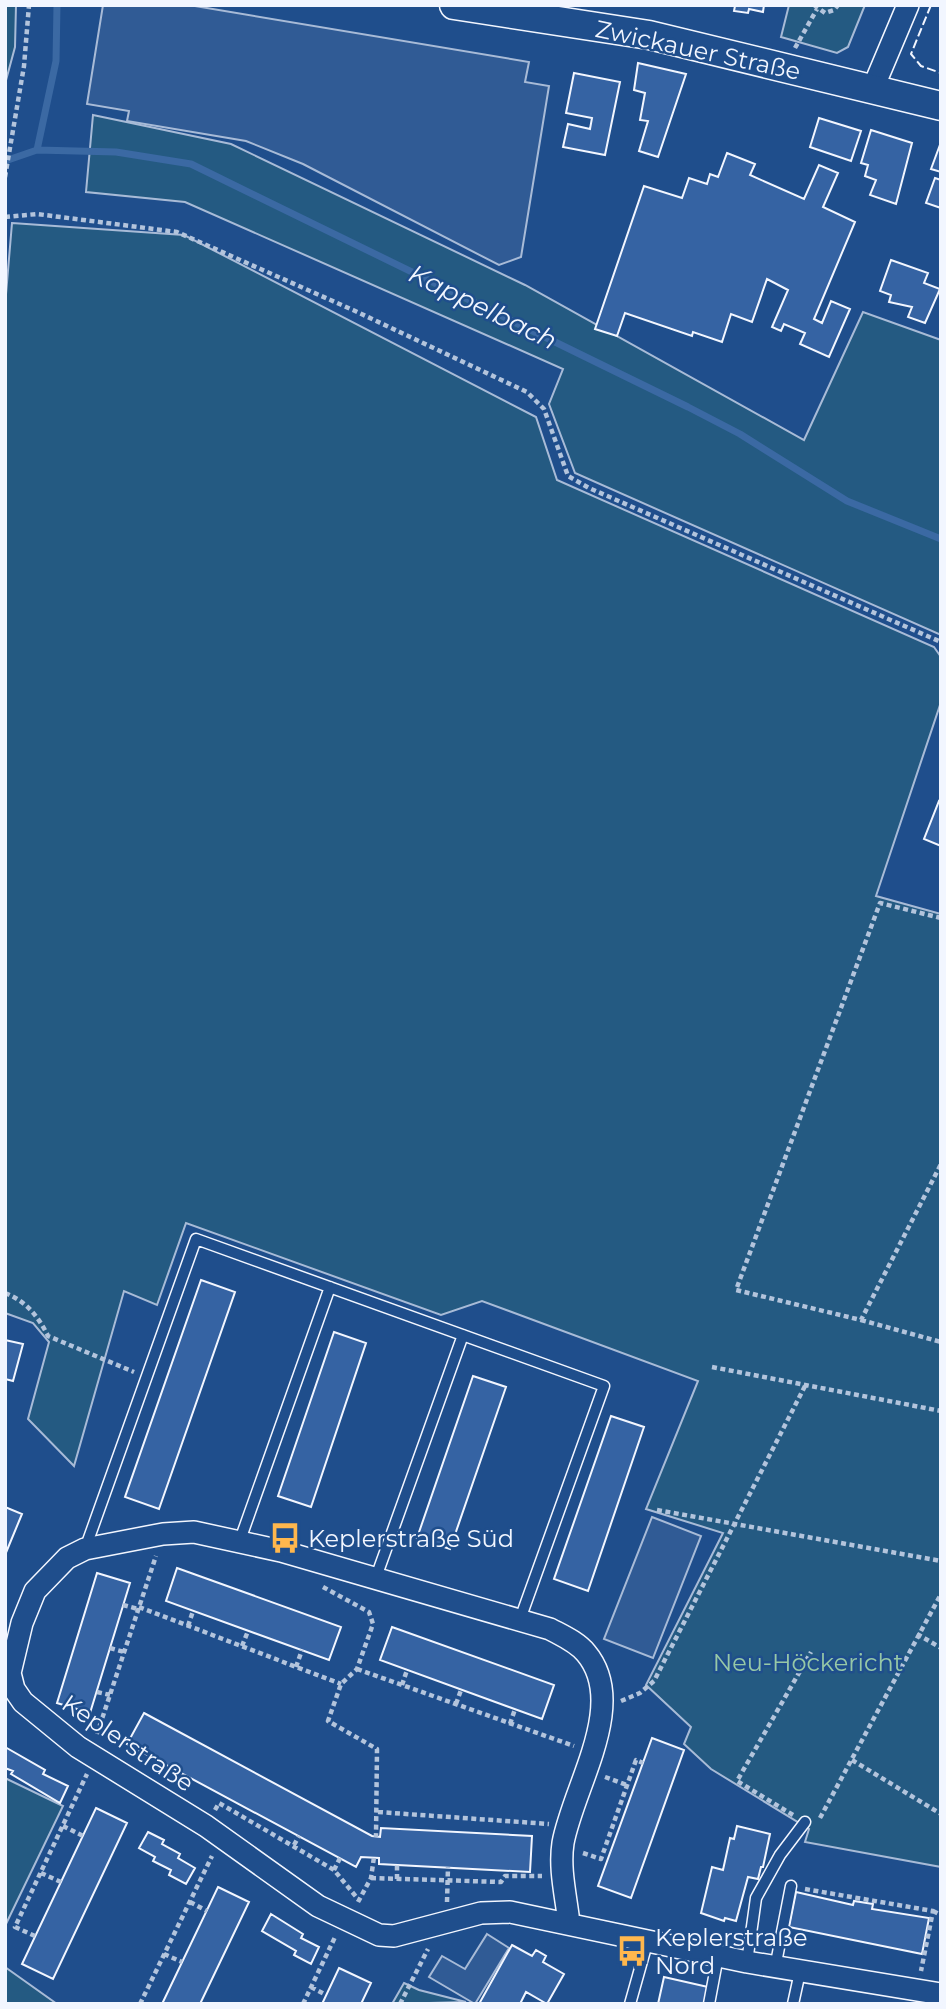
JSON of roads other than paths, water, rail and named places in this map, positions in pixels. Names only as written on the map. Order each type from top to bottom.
[{"type":"main road","name":"Zwickauer Straße","points":[[454,5],[498,9],[649,35],[941,106]]},
{"type":"street","points":[[873,88],[908,5]]},
{"type":"street","name":"Keplerstraße","points":[[569,1923],[562,1876],[565,1835],[604,1708],[599,1679],[586,1653],[550,1629],[240,1540],[194,1532],[163,1534],[85,1549],[67,1558],[35,1591],[22,1623],[10,1673],[14,1689],[23,1702],[93,1756],[214,1831],[351,1923],[379,1935],[394,1936],[481,1913],[500,1912],[569,1923],[775,1968],[941,1994]]},
{"type":"lane","points":[[85,1549],[196,1239],[604,1386],[519,1622]]},
{"type":"lane","points":[[240,1540],[330,1287]]},
{"type":"lane","points":[[375,1580],[463,1335]]},
{"type":"lane","points":[[747,1962],[756,1898],[780,1854],[805,1822]]},
{"type":"lane","points":[[775,1968],[791,1886]]},
{"type":"lane","points":[[630,2004],[648,1940]]},
{"type":"lane","points":[[709,2004],[718,1956]]},
{"type":"lane","points":[[793,2004],[800,1972]]},
{"type":"waterway","points":[[37,150],[56,61],[57,5]]},
{"type":"waterway","name":"Kappelbach","points":[[5,161],[37,150],[116,152],[191,164],[688,407],[740,434],[847,501],[941,539]]},
{"type":"place","name":"Keplerstraße Süd","points":[[285,1538]]},
{"type":"place","name":"Keplerstraße Nord","points":[[632,1951]]},
{"type":"park label","name":"Neu-Höckericht","points":[[808,1662]]}]
